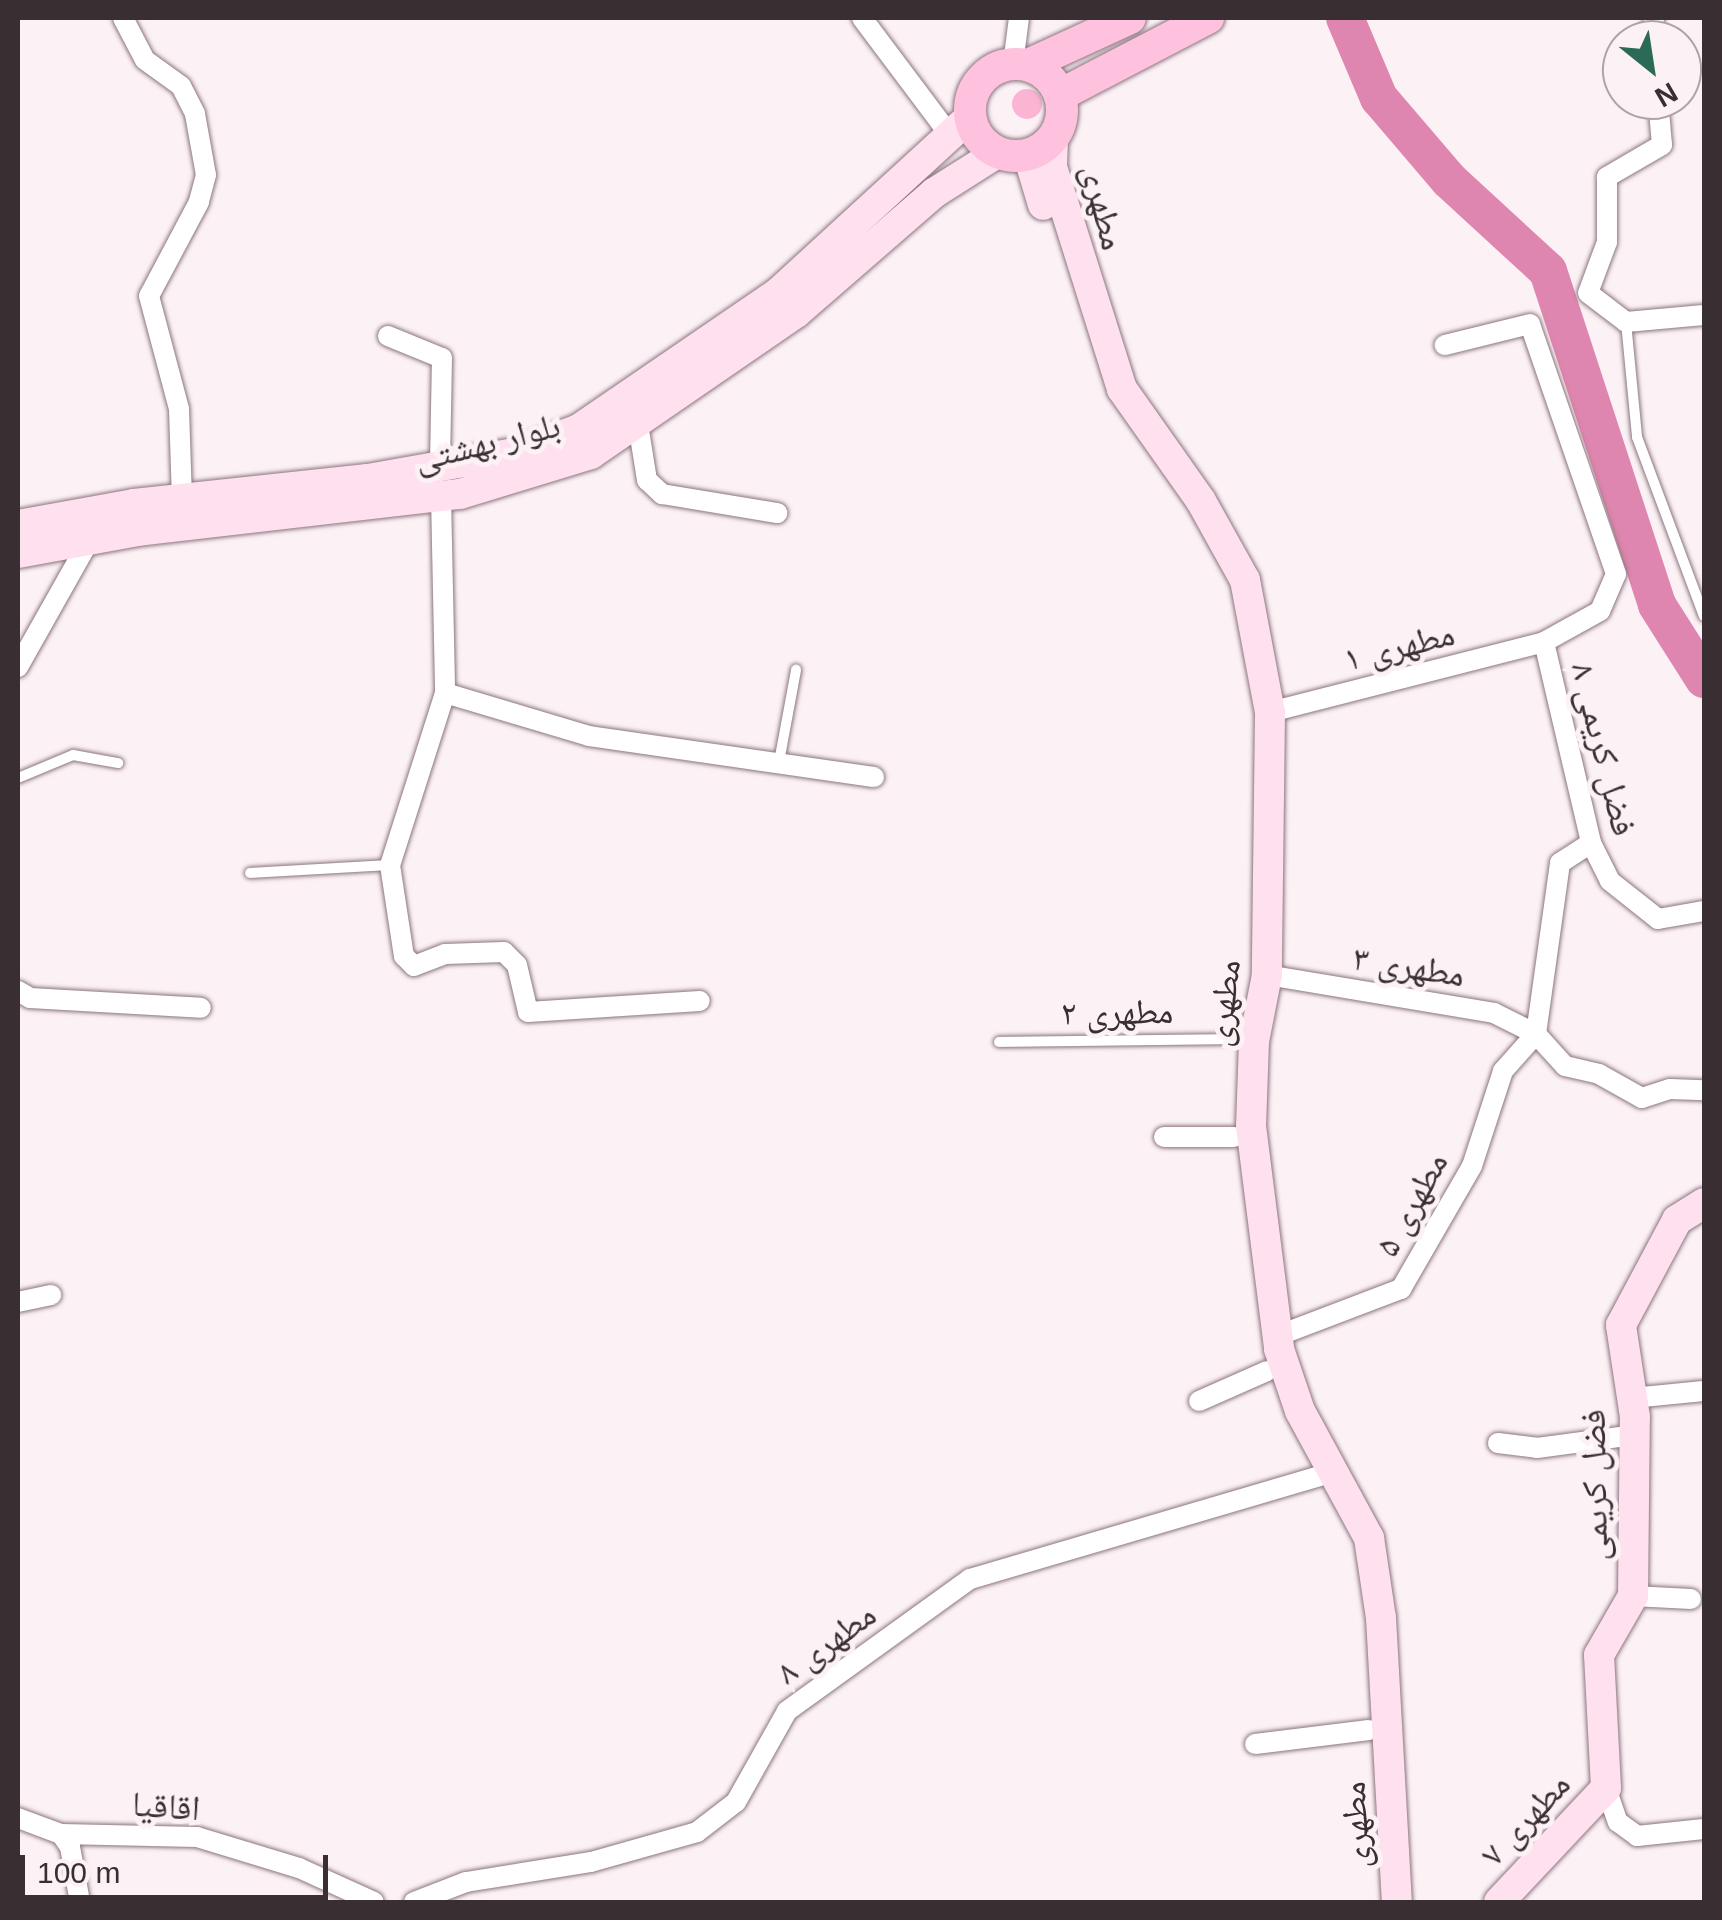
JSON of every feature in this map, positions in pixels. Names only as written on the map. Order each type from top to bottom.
[{"type":"main road","points":[[1021,64],[1060,95],[1062,110],[1026,149],[961,128],[985,75],[1130,18]]},
{"type":"main road","points":[[1060,95],[1208,18]]},
{"type":"main road","name":"بلوار بهشتی","points":[[18,553],[441,481],[579,429],[779,292],[961,128]]},
{"type":"main road","name":"بلوار بهشتی","points":[[18,524],[182,498],[527,478],[591,454],[638,424],[796,313],[934,193],[1026,149]]},
{"type":"main road","name":"مطهری","points":[[1026,149],[1062,202],[1122,390],[1202,500],[1245,580],[1270,712],[1267,975],[1254,1041],[1251,1126],[1278,1336],[1300,1411],[1369,1538],[1381,1618],[1398,1902]]},
{"type":"main road","name":"مطهری","points":[[1026,149],[1106,398],[1186,510],[1227,586],[1251,714],[1249,973],[1236,1039],[1234,1137],[1267,1371],[1284,1419],[1320,1476],[1351,1544],[1369,1730],[1379,1902]]},
{"type":"main road","name":"فضل کریمی","points":[[1606,1788],[1599,1655],[1632,1596],[1635,1435],[1621,1324],[1677,1220],[1704,1203]]},
{"type":"main road","name":"مطهری ۷","points":[[1499,1902],[1524,1890],[1606,1788]]},
{"type":"street","points":[[123,18],[145,60],[181,86],[195,114],[206,174],[198,202],[148,296],[179,408],[182,498]]},
{"type":"street","points":[[862,18],[961,128]]},
{"type":"street","points":[[1019,18],[1021,64]]},
{"type":"street","points":[[1660,120],[1662,145],[1606,178],[1608,242],[1588,293],[1626,322],[1704,315]]},
{"type":"street","name":"مطهری ۱","points":[[1270,712],[1544,642],[1600,611],[1616,574],[1530,324],[1445,345]]},
{"type":"street","points":[[388,336],[442,358],[445,693],[390,865],[404,956],[414,966],[445,954],[504,952],[517,965],[528,1012],[700,1001]]},
{"type":"street","points":[[638,424],[647,480],[662,494],[777,513]]},
{"type":"street","points":[[18,667],[90,539]]},
{"type":"street","name":"فضل کریمی ۸","points":[[1544,642],[1591,843],[1610,881],[1658,920],[1704,910]]},
{"type":"street","points":[[445,693],[590,736],[874,777]]},
{"type":"street","points":[[1536,1034],[1560,863],[1591,843]]},
{"type":"street","name":"مطهری ۳","points":[[1267,975],[1494,1013],[1536,1034],[1565,1066],[1599,1074],[1642,1098],[1670,1089],[1704,1090]]},
{"type":"street","points":[[18,991],[30,998],[201,1008]]},
{"type":"street","name":"مطهری ۵","points":[[1278,1336],[1400,1289],[1472,1166],[1503,1071],[1536,1034]]},
{"type":"street","points":[[1164,1138],[1234,1137]]},
{"type":"street","points":[[18,1302],[51,1294]]},
{"type":"street","points":[[1199,1401],[1267,1371]]},
{"type":"street","points":[[1632,1398],[1704,1391]]},
{"type":"street","points":[[1498,1442],[1538,1448],[1635,1435]]},
{"type":"street","name":"مطهری ۸","points":[[414,1902],[466,1882],[590,1862],[697,1832],[736,1802],[787,1712],[970,1579],[1320,1476]]},
{"type":"street","points":[[1632,1596],[1690,1599]]},
{"type":"street","points":[[1255,1744],[1369,1730]]},
{"type":"street","points":[[1606,1788],[1618,1822],[1637,1836],[1704,1829]]},
{"type":"street","name":"اقاقیا","points":[[18,1818],[61,1834],[197,1838],[299,1868],[374,1902]]},
{"type":"street","points":[[61,1834],[70,1847],[80,1902]]},
{"type":"lane","points":[[1626,322],[1638,437],[1704,616]]},
{"type":"lane","points":[[779,762],[796,670]]},
{"type":"lane","points":[[18,778],[73,755],[118,763]]},
{"type":"lane","points":[[250,873],[390,865]]},
{"type":"lane","name":"مطهری ۲","points":[[999,1042],[1236,1039]]},
{"type":"shaded area","points":[[1027,89],[1038,93],[1042,104],[1038,115],[1027,119],[1016,115],[1012,104],[1016,93]]},
{"type":"waterway","points":[[1345,18],[1379,98],[1449,180],[1548,271],[1657,605],[1704,679]]}]
